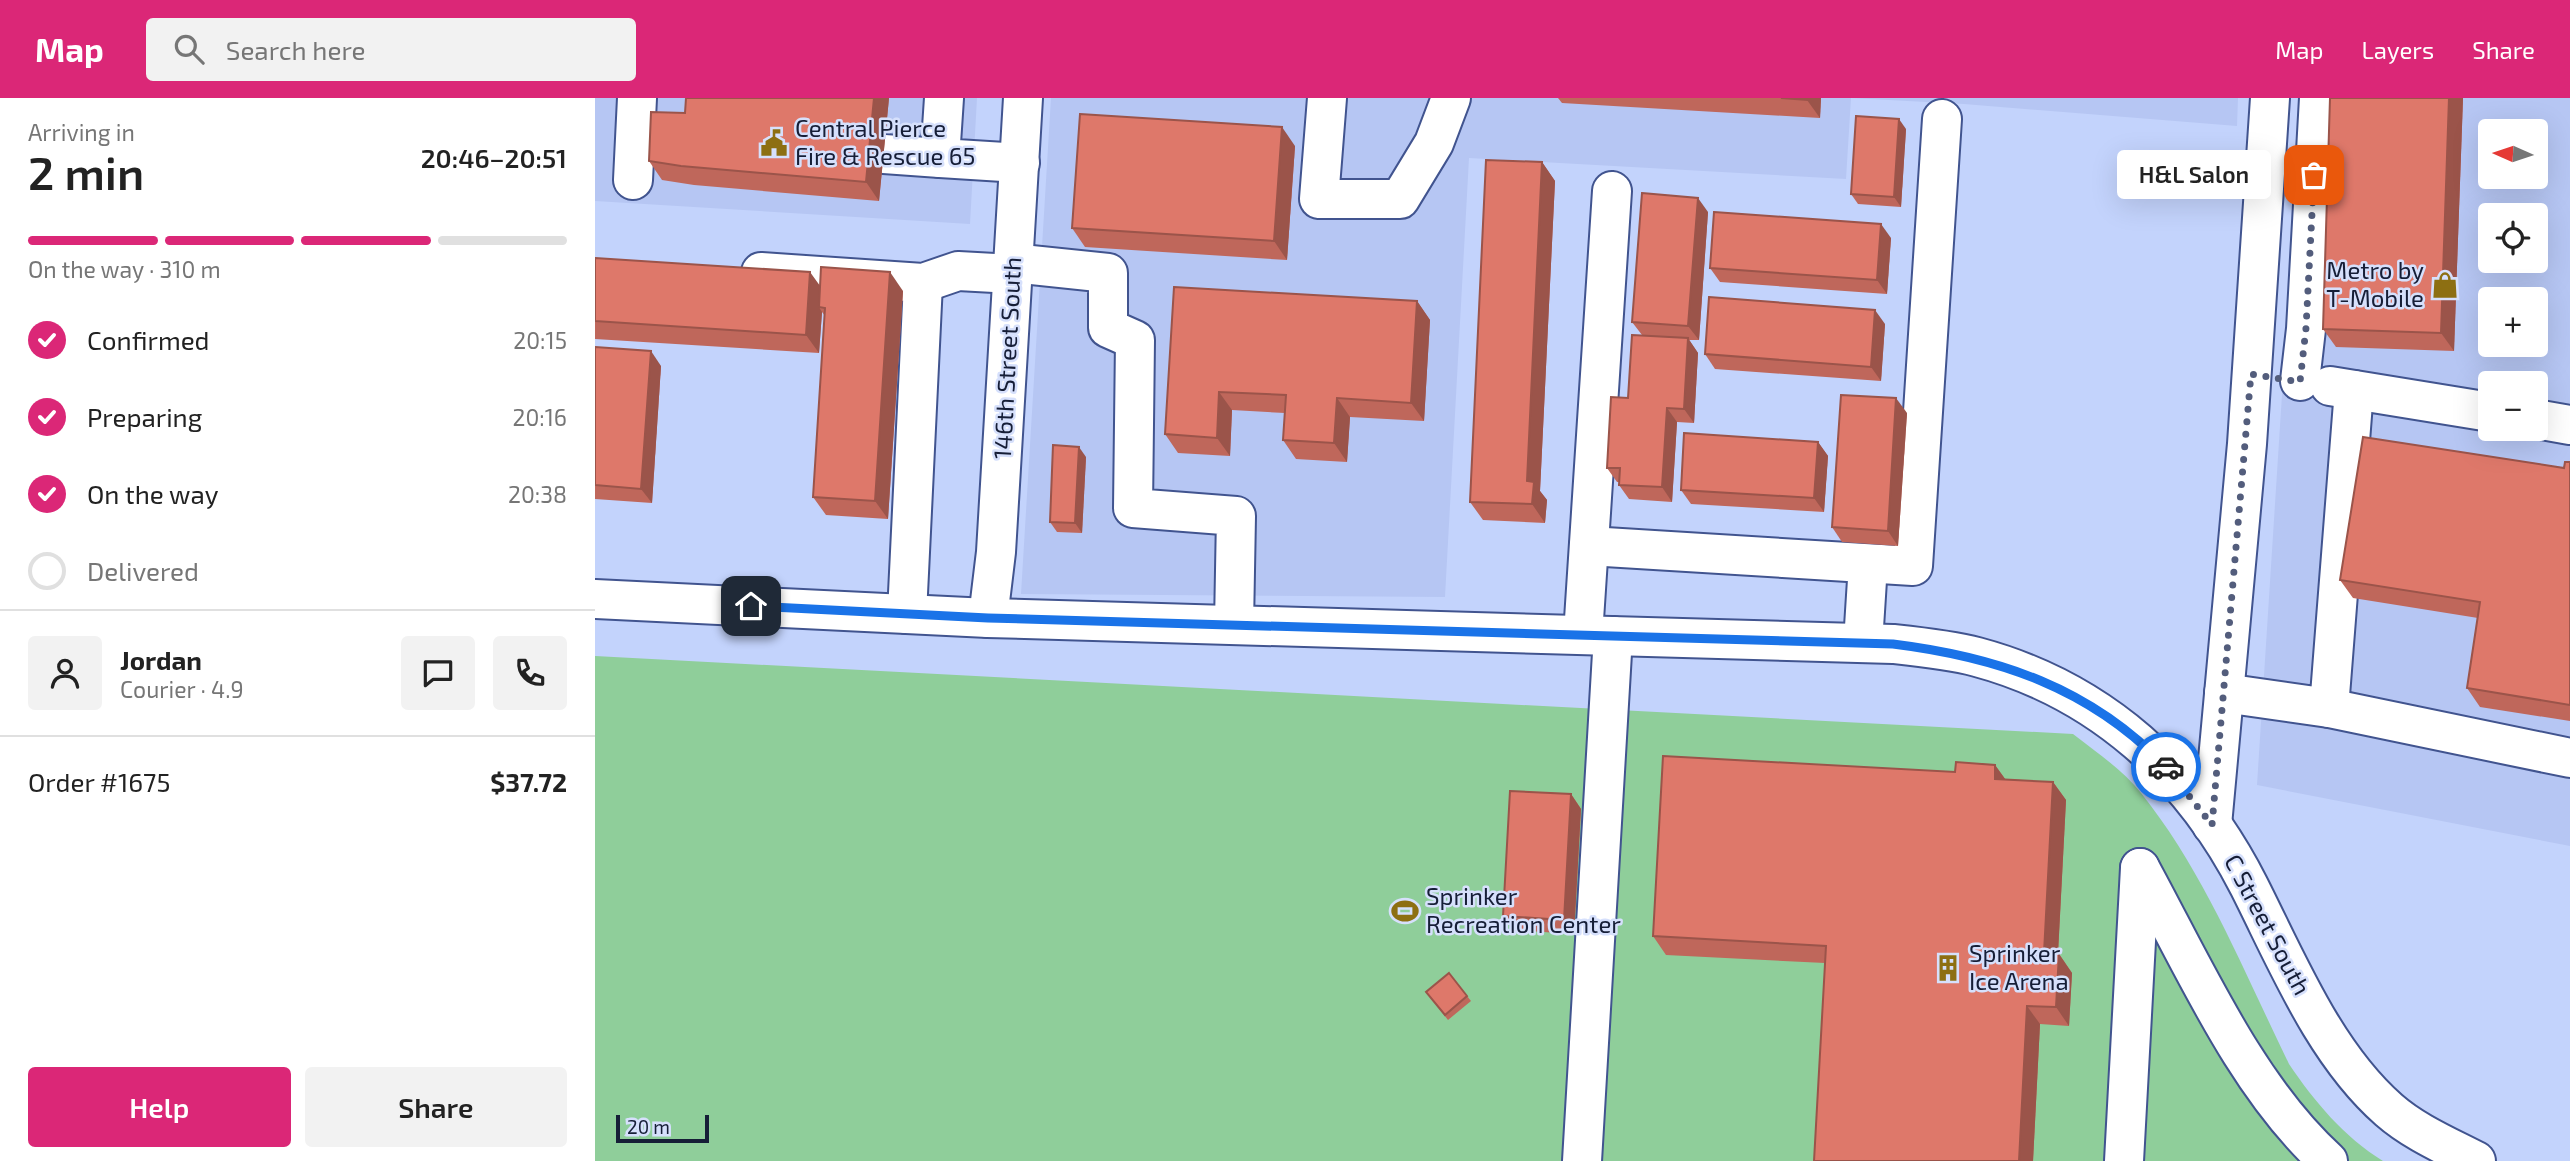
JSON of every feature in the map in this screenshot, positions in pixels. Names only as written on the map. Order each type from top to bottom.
[{"type":"street","points":[[633,180],[637,98]]},
{"type":"street","points":[[940,158],[944,98]]},
{"type":"street","name":"146th Street South","points":[[988,618],[996,552],[1023,98]]},
{"type":"street","points":[[1327,98],[1319,199],[1400,199],[1434,143],[1451,98]]},
{"type":"street","points":[[2212,825],[2251,374],[2270,98]]},
{"type":"street","points":[[2300,382],[2306,328],[2319,98]]},
{"type":"street","points":[[1589,546],[1913,566],[1942,119]]},
{"type":"street","points":[[884,154],[1020,163]]},
{"type":"street","points":[[1582,1161],[1598,635],[1589,546],[1612,191]]},
{"type":"street","points":[[731,270],[923,283],[958,271],[1013,269],[1108,272],[1108,328],[1135,340],[1133,508],[1236,516],[1234,625]]},
{"type":"street","points":[[907,614],[923,283]]},
{"type":"street","points":[[2251,374],[2478,410]]},
{"type":"street","points":[[2329,708],[2354,390]]},
{"type":"street","points":[[2548,421],[2570,425]]},
{"type":"street","points":[[1863,643],[1868,564]]},
{"type":"street","name":"C Street South","points":[[595,599],[988,618],[1863,643],[1934,649],[1976,657],[2024,672],[2073,695],[2151,751],[2178,780],[2212,825],[2248,883],[2303,993],[2347,1063],[2390,1111],[2433,1139],[2476,1161]]},
{"type":"street","points":[[2224,693],[2329,708],[2570,758]]},
{"type":"street","points":[[2123,1161],[2140,869],[2262,1088],[2289,1122],[2328,1161]]},
{"type":"shaded area","points":[[595,98],[977,98],[970,224],[595,201]]},
{"type":"shaded area","points":[[1051,98],[1851,98],[1846,179],[1469,158],[1445,597],[1021,594]]},
{"type":"shaded area","points":[[1851,98],[2238,98],[2237,126],[1964,104]]},
{"type":"shaded area","points":[[2301,98],[2570,98],[2570,846],[2257,785]]},
{"type":"green space","name":"Sprinker Recreation Center","points":[[595,656],[2073,734],[2126,777],[2164,824],[2185,856],[2222,924],[2289,1064],[2331,1117],[2355,1141],[2383,1161],[595,1161]]},
{"type":"building","name":"Central Pierce Fire & Rescue 65","points":[[686,98],[874,98],[866,182],[649,161],[651,112],[685,113]]},
{"type":"building","points":[[2330,98],[2449,98],[2441,333],[2323,329]]},
{"type":"building","points":[[1080,114],[1282,127],[1274,241],[1072,228]]},
{"type":"building","points":[[1856,116],[1899,119],[1894,197],[1851,194]]},
{"type":"building","points":[[1486,160],[1542,162],[1527,481],[1534,482],[1532,504],[1470,502]]},
{"type":"building","points":[[1642,193],[1698,198],[1688,326],[1632,322]]},
{"type":"building","points":[[1714,212],[1881,224],[1877,280],[1710,268]]},
{"type":"building","points":[[595,258],[810,272],[806,335],[595,321]]},
{"type":"building","points":[[821,267],[890,272],[875,501],[813,497],[825,308],[819,307]]},
{"type":"building","points":[[1174,287],[1417,301],[1411,403],[1337,398],[1334,443],[1283,440],[1286,395],[1219,392],[1217,438],[1165,434]]},
{"type":"building","points":[[1709,297],[1875,310],[1871,367],[1705,354]]},
{"type":"building","points":[[1632,335],[1688,338],[1684,409],[1667,408],[1662,487],[1619,485],[1620,468],[1607,468],[1611,397],[1628,398]]},
{"type":"building","points":[[595,347],[651,351],[641,489],[595,485]]},
{"type":"building","points":[[1841,395],[1896,398],[1888,531],[1832,527]]},
{"type":"building","points":[[1684,433],[1818,442],[1814,498],[1681,490]]},
{"type":"building","points":[[2363,437],[2564,468],[2565,462],[2570,462],[2570,705],[2467,688],[2480,602],[2340,580]]},
{"type":"building","points":[[1053,445],[1079,447],[1075,523],[1050,522]]},
{"type":"building","name":"Sprinker Ice Arena","points":[[1663,756],[1955,772],[1956,762],[1995,765],[1995,779],[2053,782],[2044,953],[2059,954],[2056,1007],[2027,1006],[2019,1161],[1814,1161],[1826,946],[1653,936]]},
{"type":"building","points":[[1510,791],[1571,794],[1564,920],[1503,916]]},
{"type":"building","points":[[1449,973],[1467,996],[1445,1015],[1426,992]]},
{"type":"way so far","points":[[2166,767],[2212,825],[2251,374],[2300,382],[2306,328],[2314,175]]},
{"type":"place","name":"Central Pierce Fire & Rescue 65","points":[[774,143]]},
{"type":"place","name":"H&L Salon","points":[[2314,175]]},
{"type":"place","name":"Metro by T-Mobile","points":[[2445,285]]},
{"type":"place","name":"Sprinker Recreation Center","points":[[1405,911]]},
{"type":"place","name":"Sprinker Ice Arena","points":[[1948,968]]},
{"type":"route","points":[[751,606],[988,618],[1893,644],[1976,657],[2024,672],[2073,695],[2111,720],[2151,751],[2166,767]]}]
